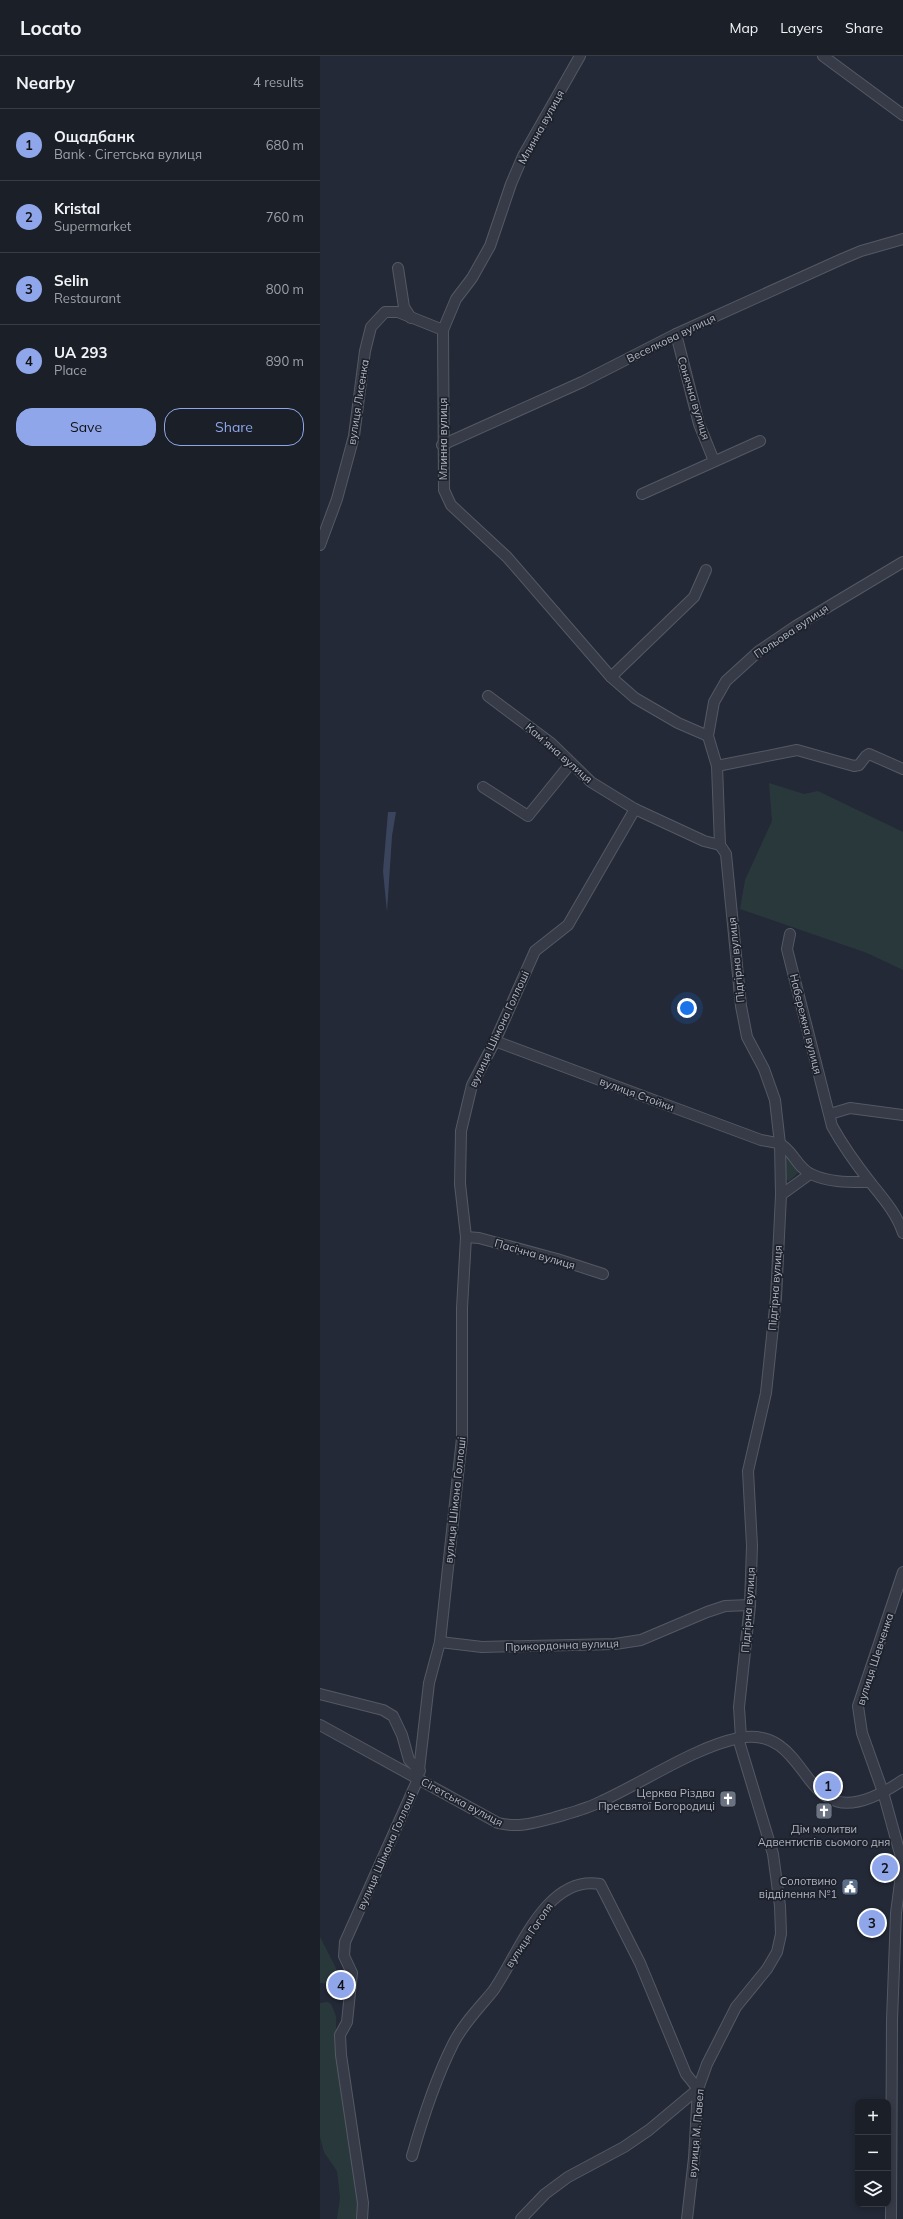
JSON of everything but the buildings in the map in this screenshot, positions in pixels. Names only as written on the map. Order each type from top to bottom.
[{"type":"street","name":"Млинна вулиця","points":[[580,56],[524,156],[511,184],[490,246],[472,278],[456,299],[442,330],[442,445],[444,490],[450,505],[507,557],[611,677],[635,698],[678,722],[708,736]]},
{"type":"street","points":[[823,56],[903,115]]},
{"type":"street","name":"Веселкова вулиця","points":[[442,445],[582,382],[676,334],[849,257],[903,239]]},
{"type":"street","points":[[398,268],[404,307],[411,318]]},
{"type":"street","name":"вулиця Лисенка","points":[[320,545],[338,499],[354,436],[365,351],[371,327],[385,312],[398,312],[442,330]]},
{"type":"street","name":"Сонячна вулиця","points":[[676,334],[699,424],[714,461]]},
{"type":"street","points":[[642,494],[760,441]]},
{"type":"street","name":"Польова вулиця","points":[[720,845],[717,766],[708,736],[714,702],[726,681],[759,651],[796,626],[903,562]]},
{"type":"street","points":[[611,677],[694,597],[706,570]]},
{"type":"street","name":"Камʼяна вулиця","points":[[488,696],[551,743],[591,782],[635,808],[704,841],[720,845]]},
{"type":"street","points":[[717,766],[797,750],[854,766],[859,765],[869,754],[903,768]]},
{"type":"street","points":[[483,787],[528,816],[570,763]]},
{"type":"street","name":"вулиця Шімона Голлоші","points":[[362,2219],[363,2202],[341,2055],[340,2035],[347,2022],[352,1980],[352,1973],[344,1956],[345,1942],[419,1775],[429,1683],[440,1642],[462,1438],[462,1308],[466,1237],[460,1184],[461,1131],[472,1085],[495,1041],[535,951],[568,925],[635,808]]},
{"type":"street","name":"Підгірна вулиця","points":[[720,845],[726,854],[740,1006],[748,1037],[764,1069],[775,1100],[780,1144],[781,1195],[776,1298],[766,1392],[748,1470],[752,1546],[750,1605],[739,1707],[739,1738]]},
{"type":"street","name":"Набережна вулиця","points":[[790,934],[787,949],[832,1126],[844,1147],[884,1199],[900,1224],[903,1233]]},
{"type":"street","name":"вулиця Стойки","points":[[495,1041],[761,1140],[780,1144]]},
{"type":"street","points":[[830,1114],[850,1108],[903,1116]]},
{"type":"street","points":[[780,1144],[788,1151],[797,1164],[810,1174],[826,1179],[870,1182]]},
{"type":"street","points":[[781,1195],[810,1174]]},
{"type":"street","name":"Пасічна вулиця","points":[[466,1237],[479,1238],[557,1259],[604,1274]]},
{"type":"street","name":"вулиця Шевченка","points":[[903,1572],[858,1706],[862,1733],[883,1792],[903,1860]]},
{"type":"street","name":"Прикордонна вулиця","points":[[440,1642],[482,1647],[615,1644],[641,1640],[706,1612],[726,1606],[750,1605]]},
{"type":"street","points":[[320,1694],[383,1710],[393,1716],[402,1735],[409,1760],[419,1775]]},
{"type":"street","name":"Сігетська вулиця","points":[[320,1725],[419,1775],[498,1823],[510,1826],[527,1826],[602,1802],[676,1763],[739,1738],[761,1736],[771,1739],[784,1748],[825,1797],[836,1802],[857,1802],[883,1792],[903,1780]]},
{"type":"street","name":"вулиця М. Павел","points":[[687,2219],[698,2089],[707,2064],[736,2008],[767,1969],[777,1952],[781,1934],[780,1906],[773,1854],[739,1738]]},
{"type":"street","points":[[889,2218],[892,2020],[903,1860]]},
{"type":"street","name":"вулиця Гоголя","points":[[412,2156],[437,2077],[454,2042],[493,1990],[541,1912],[551,1900],[566,1890],[581,1884],[594,1883],[600,1884],[604,1887],[611,1906],[640,1963],[686,2074],[698,2089]]},
{"type":"street","points":[[521,2219],[545,2194],[568,2177],[624,2147],[649,2130],[698,2089]]},
{"type":"shaded area","points":[[769,783],[804,794],[818,791],[903,832],[903,970],[867,953],[740,909],[745,880],[772,821]]},
{"type":"shaded area","points":[[789,1157],[798,1173],[789,1181],[786,1179],[785,1159]]},
{"type":"shaded area","points":[[320,1937],[336,1968],[336,1980],[331,1984],[320,1983]]},
{"type":"shaded area","points":[[327,2002],[331,2004],[336,2016],[336,2033],[358,2201],[358,2219],[337,2219],[340,2198],[337,2171],[324,2152],[320,2137],[320,2003]]},
{"type":"water","points":[[388,812],[396,812],[392,836],[387,912],[383,871]]},
{"type":"place","name":"Ощадбанк","points":[[828,1786]]},
{"type":"place","name":"Церква Різдва Пресвятої Богородиці","points":[[728,1799]]},
{"type":"place","name":"Дім молитви Адвентистів сьомого дня","points":[[824,1811]]},
{"type":"place","name":"Kristal","points":[[885,1868]]},
{"type":"place","name":"Солотвино відділення №1","points":[[850,1887]]},
{"type":"place","name":"Selin","points":[[872,1923]]},
{"type":"place","name":"UA 293","points":[[341,1985]]}]
